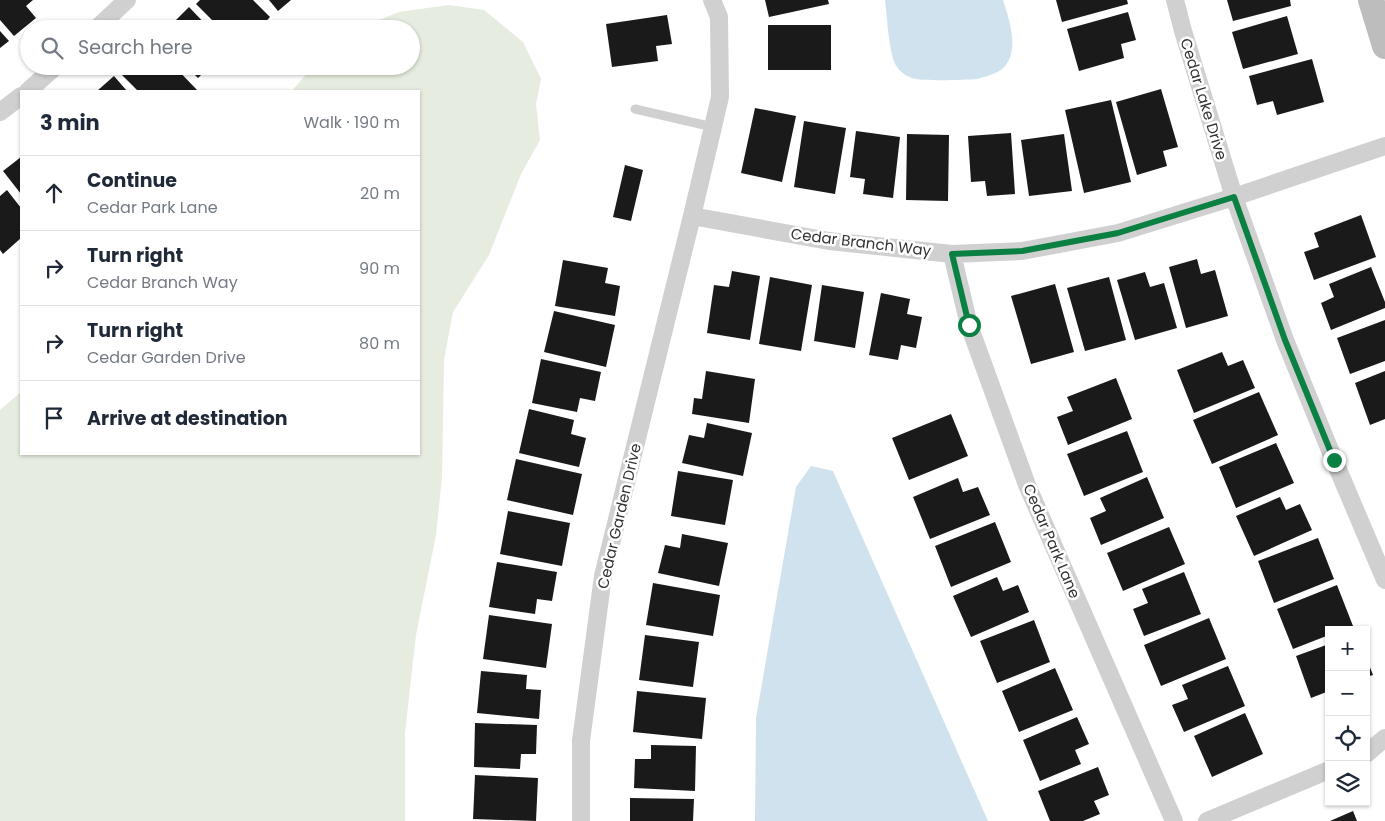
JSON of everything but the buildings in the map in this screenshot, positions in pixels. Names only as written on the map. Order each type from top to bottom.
[{"type":"street","points":[[106,20],[127,0]]},
{"type":"street","points":[[692,216],[720,97],[719,17],[712,0]]},
{"type":"street","name":"Cedar Lake Drive","points":[[1175,0],[1234,197]]},
{"type":"street","points":[[1371,0],[1385,46]]},
{"type":"street","points":[[29,90],[46,75]]},
{"type":"street","points":[[0,112],[20,97]]},
{"type":"street","name":"Cedar Branch Way","points":[[692,216],[828,241],[952,254],[1022,251],[1118,233],[1234,197],[1385,146]]},
{"type":"street","points":[[1234,197],[1285,340],[1385,580]]},
{"type":"street","name":"Cedar Garden Drive","points":[[581,821],[581,741],[603,576],[692,216]]},
{"type":"street","name":"Cedar Park Lane","points":[[952,254],[969,325],[1028,484],[1174,821]]},
{"type":"street","points":[[1370,751],[1385,738]]},
{"type":"street","points":[[1207,821],[1325,772]]},
{"type":"lane","points":[[635,109],[713,127]]},
{"type":"shaded area","points":[[449,5],[484,10],[523,42],[541,79],[536,104],[540,140],[521,174],[489,255],[453,312],[444,360],[442,477],[436,535],[416,635],[405,733],[405,821],[0,821],[0,410],[20,393],[20,455],[420,455],[420,90],[293,90],[305,75],[420,75],[420,20],[379,20],[399,12]]},
{"type":"water","points":[[885,0],[1003,0],[1012,36],[1011,54],[1008,62],[997,72],[977,79],[928,80],[908,76],[894,62],[890,45]]},
{"type":"water","points":[[811,466],[833,471],[988,821],[755,821],[756,718],[796,487]]},
{"type":"route","points":[[969,325],[952,254],[1022,251],[1118,233],[1234,197],[1285,340],[1334,460]]}]
